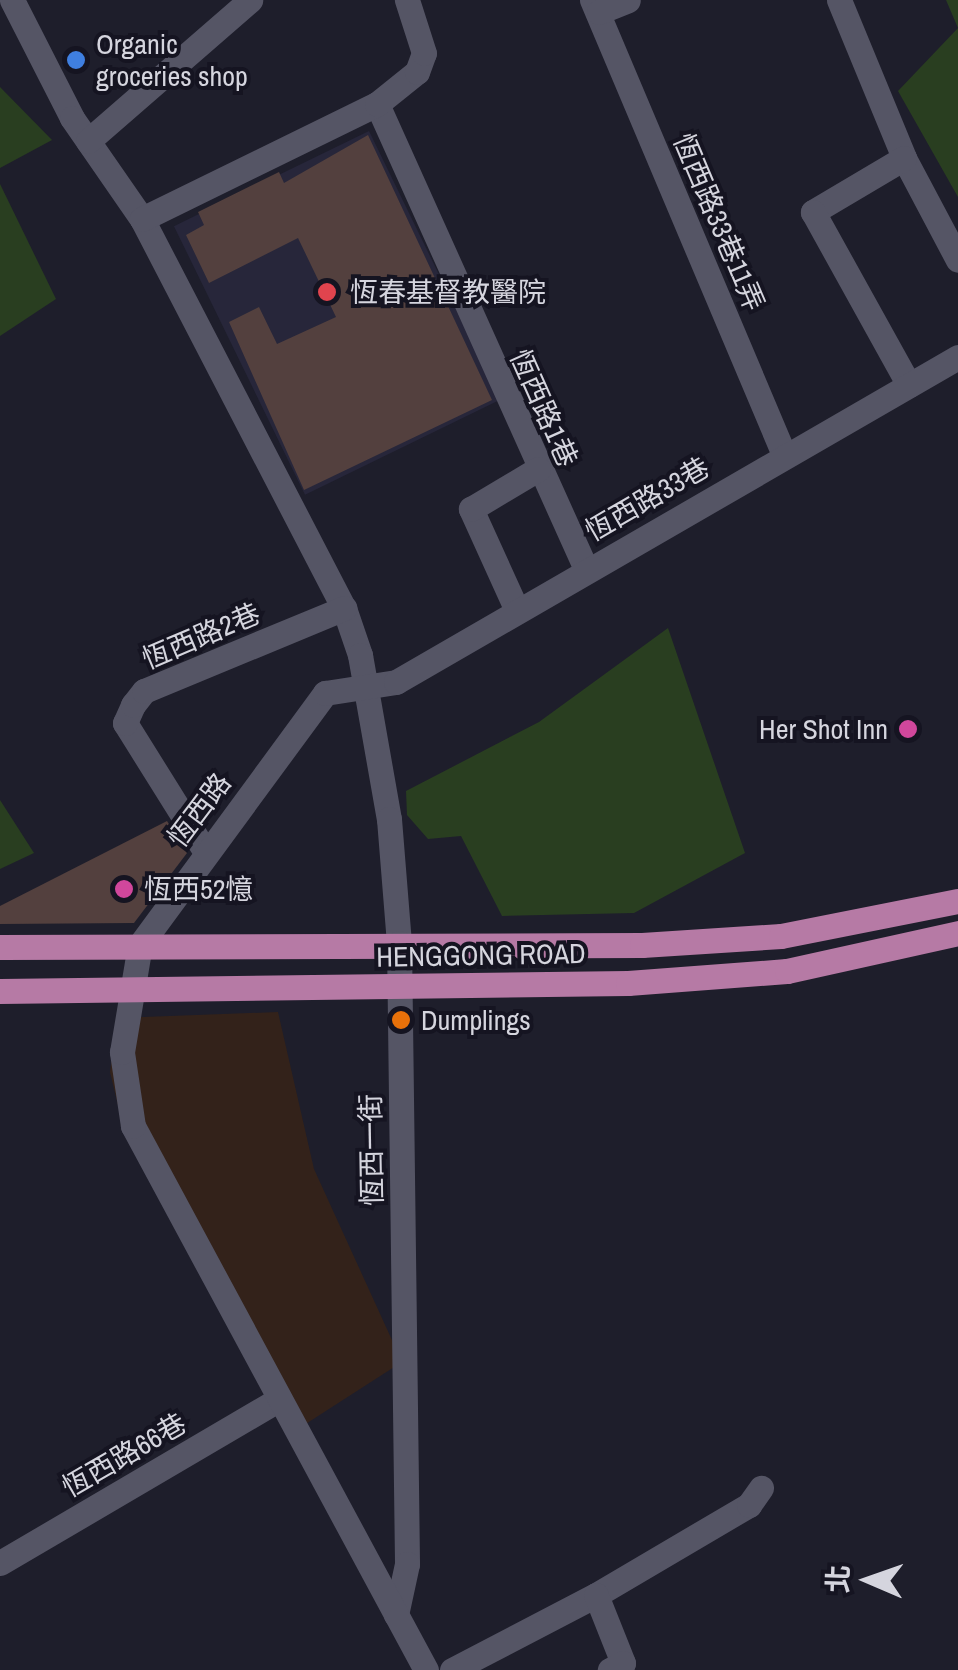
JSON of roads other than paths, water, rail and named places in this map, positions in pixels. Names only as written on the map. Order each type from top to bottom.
[{"type":"main road","name":"HENGGONG ROAD","points":[[0,947],[642,945],[781,936],[958,901]]},
{"type":"main road","name":"HENGGONG ROAD","points":[[0,990],[628,983],[788,970],[958,934]]},
{"type":"street","points":[[88,141],[250,0]]},
{"type":"street","points":[[142,219],[377,104],[424,60],[407,0]]},
{"type":"street","points":[[596,6],[628,0]]},
{"type":"street","points":[[839,0],[904,158],[958,260]]},
{"type":"street","points":[[9,4],[88,141],[142,219],[344,608],[365,687]]},
{"type":"street","name":"恆西路33巷11弄","points":[[596,6],[784,455]]},
{"type":"street","name":"恆西路1巷","points":[[377,104],[538,470],[586,569]]},
{"type":"street","points":[[904,158],[813,212],[909,384]]},
{"type":"street","name":"恆西路33巷","points":[[365,687],[396,682],[514,606],[958,357]]},
{"type":"street","points":[[514,606],[472,509],[538,470]]},
{"type":"street","name":"恆西路2巷","points":[[205,851],[125,722],[133,704],[144,691],[344,608]]},
{"type":"street","name":"恆西路","points":[[365,687],[325,692],[205,851],[140,945],[126,990],[122,1052],[132,1126],[426,1670]]},
{"type":"street","name":"恆西一街","points":[[365,687],[389,819],[399,943],[407,1564],[396,1614]]},
{"type":"street","name":"恆西路66巷","points":[[0,1562],[279,1399]]},
{"type":"street","points":[[452,1670],[596,1595],[749,1505],[761,1488]]},
{"type":"street","points":[[596,1595],[623,1663],[610,1670]]},
{"type":"place","name":"Organic groceries shop","points":[[76,60]]},
{"type":"place","name":"恆春基督教醫院","points":[[327,292]]},
{"type":"place","name":"Her Shot Inn","points":[[908,729]]},
{"type":"place","name":"恆西52憶","points":[[124,889]]},
{"type":"place","name":"Dumplings","points":[[401,1020]]}]
